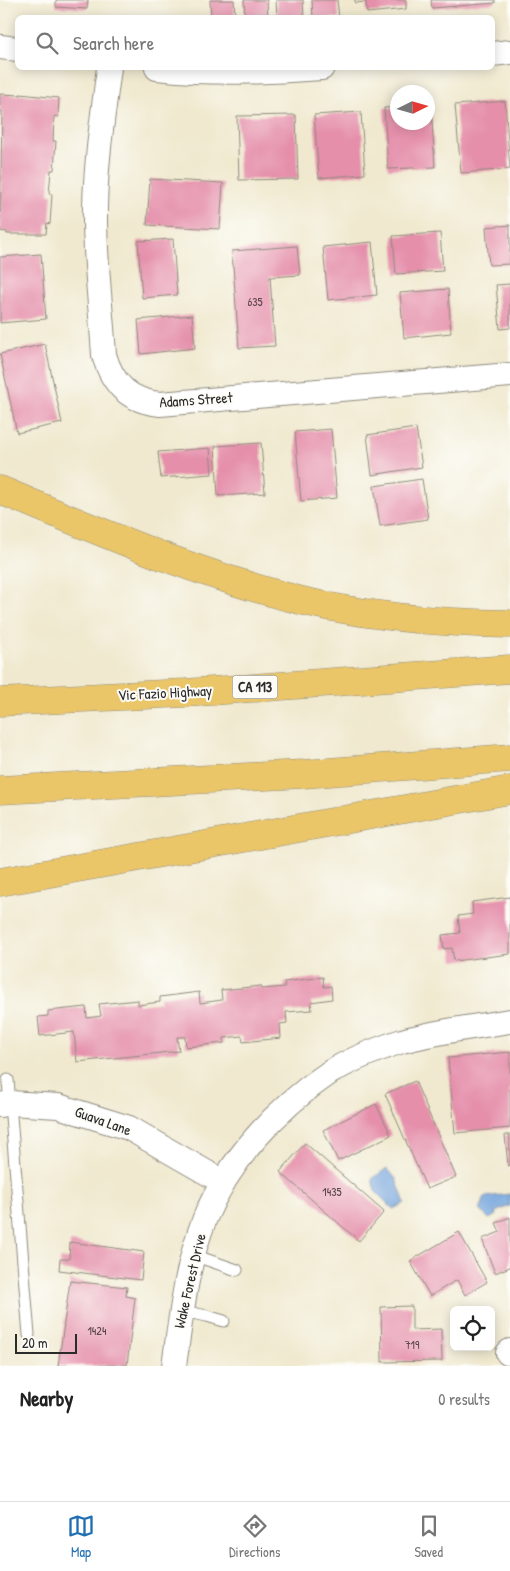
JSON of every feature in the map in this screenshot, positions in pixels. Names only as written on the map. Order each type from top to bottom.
[{"type":"highway","points":[[0,490],[158,555],[241,583],[304,601],[424,621],[510,624]]},
{"type":"highway","name":"Vic Fazio Highway","points":[[0,702],[185,693],[510,669]]},
{"type":"highway","points":[[0,790],[303,774],[510,758]]},
{"type":"highway","points":[[0,882],[510,790]]},
{"type":"street","points":[[0,47],[15,49]]},
{"type":"street","points":[[495,54],[510,52]]},
{"type":"street","name":"Adams Street","points":[[109,70],[96,170],[96,241],[104,355],[108,369],[114,379],[127,393],[140,400],[160,404],[510,375]]},
{"type":"street","points":[[177,70],[253,72],[288,70]]},
{"type":"street","name":"Wake Forest Drive","points":[[174,1366],[193,1256],[205,1218],[223,1182],[253,1141],[288,1104],[330,1073],[364,1055],[402,1041],[438,1032],[510,1021]]},
{"type":"street","name":"Guava Lane","points":[[6,1096],[58,1106],[129,1128],[223,1182]]},
{"type":"lane","points":[[6,1096],[30,1336]]},
{"type":"lane","points":[[193,1256],[237,1270]]},
{"type":"lane","points":[[182,1311],[224,1321]]},
{"type":"water","points":[[387,1168],[396,1179],[405,1203],[393,1209],[375,1191],[372,1179]]},
{"type":"water","points":[[510,1194],[510,1206],[495,1212],[497,1215],[489,1219],[480,1210],[485,1197]]},
{"type":"building","points":[[56,0],[88,0],[87,9],[56,7]]},
{"type":"building","points":[[210,0],[234,0],[235,15],[211,15]]},
{"type":"building","points":[[244,0],[267,0],[268,15],[245,15]]},
{"type":"building","points":[[276,0],[303,0],[304,15],[277,15]]},
{"type":"building","points":[[312,0],[337,0],[339,15],[313,15]]},
{"type":"building","points":[[355,0],[406,0],[406,9],[367,13],[366,2],[355,3]]},
{"type":"building","points":[[431,0],[495,0],[495,3],[432,8]]},
{"type":"building","points":[[0,94],[59,98],[58,117],[54,116],[53,141],[56,141],[54,170],[51,170],[49,194],[52,194],[50,224],[47,223],[46,234],[7,234],[7,232],[0,231],[2,111],[0,111]]},
{"type":"building","points":[[505,101],[510,169],[461,173],[455,105]]},
{"type":"building","points":[[384,108],[390,108],[390,130],[433,130],[435,167],[388,169]]},
{"type":"building","points":[[361,112],[365,174],[319,178],[314,115]]},
{"type":"building","points":[[296,115],[298,179],[239,180],[237,116]]},
{"type":"building","points":[[150,179],[223,183],[220,229],[147,225]]},
{"type":"building","points":[[510,225],[510,264],[489,265],[486,227]]},
{"type":"building","points":[[440,233],[443,271],[396,274],[393,236]]},
{"type":"building","points":[[173,239],[177,295],[142,298],[138,241]]},
{"type":"building","points":[[372,242],[377,295],[328,300],[323,247]]},
{"type":"building","points":[[297,246],[300,275],[270,277],[275,346],[239,348],[232,251]]},
{"type":"building","points":[[41,254],[46,319],[0,323],[0,257]]},
{"type":"building","points":[[510,284],[510,328],[500,329],[496,285]]},
{"type":"building","points":[[448,289],[451,333],[404,338],[400,293]]},
{"type":"building","points":[[192,315],[195,348],[141,354],[138,320]]},
{"type":"building","points":[[45,344],[62,423],[17,433],[0,354]]},
{"type":"building","points":[[416,428],[422,467],[372,475],[367,435]]},
{"type":"building","points":[[331,429],[337,498],[301,501],[295,432]]},
{"type":"building","points":[[261,443],[265,493],[218,496],[215,446]]},
{"type":"building","points":[[210,448],[212,474],[161,478],[158,452]]},
{"type":"building","points":[[422,479],[428,519],[380,526],[374,486]]},
{"type":"building","points":[[510,897],[510,954],[454,961],[452,948],[444,949],[442,935],[460,933],[458,916],[473,914],[472,902]]},
{"type":"building","points":[[323,977],[324,987],[331,986],[332,999],[311,1002],[312,1010],[286,1012],[287,1023],[280,1024],[281,1038],[243,1042],[242,1036],[224,1038],[224,1043],[186,1047],[185,1037],[177,1037],[179,1051],[77,1062],[74,1032],[40,1036],[38,1017],[48,1016],[48,1011],[86,1007],[87,1018],[101,1016],[99,1004],[138,1000],[138,1005],[160,1002],[160,997],[199,992],[200,1003],[222,1000],[221,990],[261,986],[262,989],[285,987],[284,982]]},
{"type":"building","points":[[510,1052],[510,1128],[455,1133],[448,1058]]},
{"type":"building","points":[[415,1081],[456,1177],[427,1189],[385,1094]]},
{"type":"building","points":[[376,1104],[391,1135],[338,1161],[323,1130]]},
{"type":"building","points":[[505,1135],[510,1135],[510,1165],[508,1166]]},
{"type":"building","points":[[305,1143],[384,1212],[359,1241],[280,1172]]},
{"type":"building","points":[[510,1217],[510,1267],[495,1273],[482,1239],[500,1232],[496,1223]]},
{"type":"building","points":[[459,1232],[487,1282],[465,1295],[457,1280],[430,1296],[410,1261]]},
{"type":"building","points":[[70,1242],[144,1252],[141,1280],[59,1270],[60,1259],[69,1259]]},
{"type":"building","points":[[70,1281],[127,1287],[126,1296],[135,1298],[127,1365],[58,1366]]},
{"type":"building","points":[[412,1306],[412,1330],[441,1329],[442,1361],[382,1362],[381,1307]]}]
